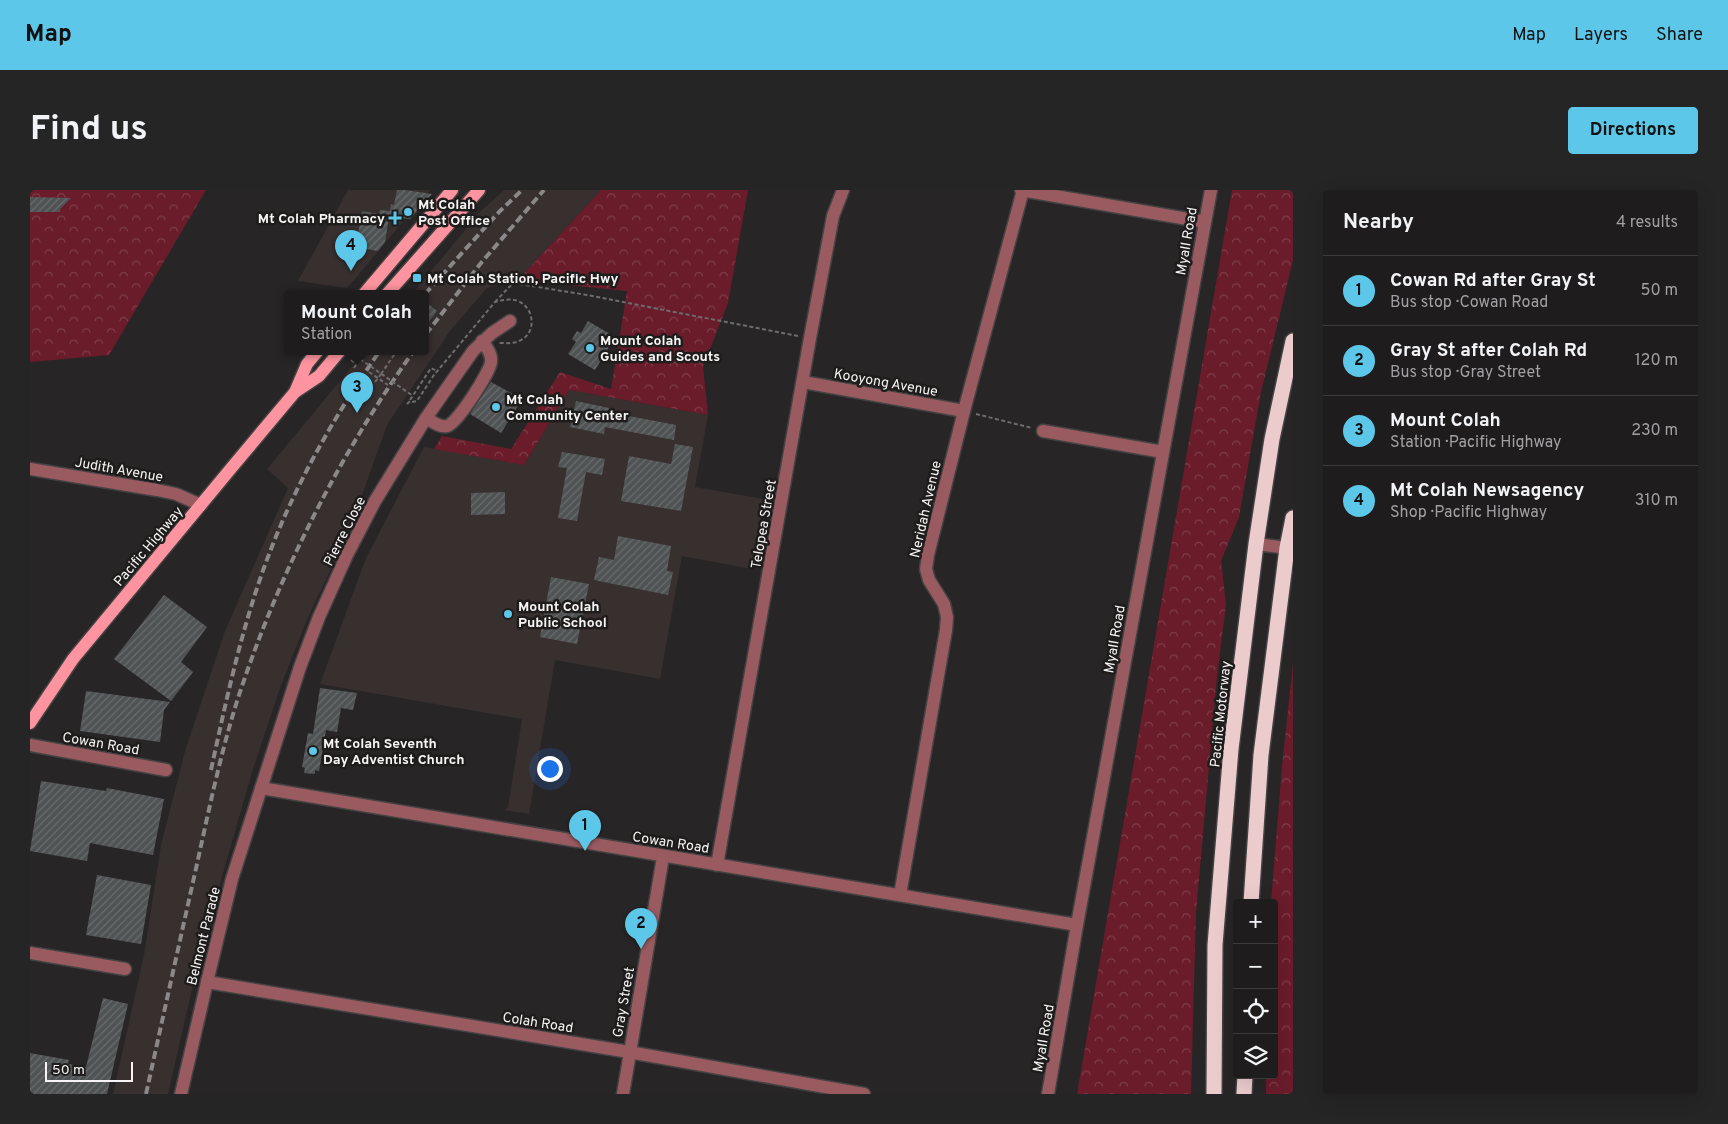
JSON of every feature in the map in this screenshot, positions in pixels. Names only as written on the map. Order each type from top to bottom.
[{"type":"highway","name":"Pacific Motorway","points":[[1214,1094],[1215,945],[1231,749],[1256,544],[1272,439],[1293,341]]},
{"type":"highway","points":[[1251,899],[1262,755],[1287,548],[1293,518]]},
{"type":"highway","points":[[1244,1079],[1244,1094]]},
{"type":"main road","points":[[367,290],[452,190]]},
{"type":"main road","points":[[391,290],[479,190]]},
{"type":"main road","name":"Pacific Highway","points":[[295,392],[307,364],[314,355]]},
{"type":"main road","name":"Pacific Highway","points":[[30,723],[73,659],[295,392],[319,376],[336,355]]},
{"type":"street","name":"Telopea Street","points":[[717,865],[810,338],[833,216],[843,190]]},
{"type":"street","points":[[1022,190],[1205,222]]},
{"type":"street","name":"Neridah Avenue","points":[[900,895],[946,630],[947,617],[944,604],[929,580],[926,569],[928,555],[1022,190]]},
{"type":"street","name":"Myall Road","points":[[1048,1094],[1210,190]]},
{"type":"street","name":"Pierre Close","points":[[261,788],[300,667],[319,617],[347,555],[375,501],[426,418],[468,358],[482,341],[510,321]]},
{"type":"street","points":[[426,418],[444,426],[449,426],[457,419],[491,364],[489,352],[482,341]]},
{"type":"street","name":"Kooyong Avenue","points":[[803,382],[964,411]]},
{"type":"street","points":[[1043,431],[1163,452]]},
{"type":"street","name":"Judith Avenue","points":[[30,469],[158,490],[176,494],[201,505]]},
{"type":"street","points":[[1256,544],[1287,548]]},
{"type":"street","name":"Cowan Road","points":[[30,745],[166,770]]},
{"type":"street","name":"Cowan Road","points":[[261,788],[1077,925]]},
{"type":"street","name":"Belmont Parade","points":[[181,1094],[232,879],[261,788]]},
{"type":"street","name":"Gray Street","points":[[622,1094],[663,856]]},
{"type":"street","points":[[30,954],[125,969]]},
{"type":"street","name":"Colah Road","points":[[207,982],[630,1052],[864,1094]]},
{"type":"path","points":[[495,302],[512,283],[521,284],[810,338]]},
{"type":"path","points":[[351,360],[356,363],[354,368],[363,355]]},
{"type":"path","points":[[378,378],[375,382],[394,355]]},
{"type":"path","points":[[360,359],[412,396]]},
{"type":"path","points":[[407,404],[431,368],[437,372]]},
{"type":"path","points":[[369,372],[388,385]]},
{"type":"path","points":[[964,411],[1043,431]]},
{"type":"shaded area","points":[[348,190],[430,190],[347,288],[298,281]]},
{"type":"shaded area","points":[[504,190],[601,190],[518,280],[487,288],[450,331],[387,425],[351,526],[306,622],[280,688],[253,769],[201,950],[168,1094],[113,1094],[144,955],[161,845],[185,751],[225,631],[288,488],[267,469],[362,355],[429,355],[429,290],[415,290],[481,211]]},
{"type":"shaded area","name":"Mount Colah Public School","points":[[569,390],[708,415],[695,487],[764,499],[752,569],[682,556],[660,679],[555,660],[529,814],[504,810],[508,807],[522,719],[320,684],[366,558],[424,447],[524,465]]},
{"type":"green space","points":[[30,190],[206,190],[109,355],[30,362]]},
{"type":"green space","points":[[601,190],[748,190],[728,303],[703,367],[708,415],[569,390],[524,465],[434,449],[442,436],[511,449],[560,372],[611,389],[627,291],[518,280]]},
{"type":"green space","points":[[1232,190],[1293,190],[1293,260],[1261,392],[1239,517],[1221,561],[1226,605],[1217,676],[1196,913],[1191,1094],[1077,1094]]},
{"type":"green space","points":[[1293,663],[1293,1094],[1266,1094],[1266,1079],[1278,1079],[1278,899],[1271,899],[1282,766]]},
{"type":"building","points":[[397,190],[432,194],[410,219],[389,216],[391,204],[394,205]]},
{"type":"building","points":[[30,197],[71,198],[60,209],[60,212],[30,212]]},
{"type":"building","points":[[380,210],[390,211],[385,242],[378,251],[356,247],[362,211],[379,214]]},
{"type":"building","points":[[429,304],[437,311],[429,322]]},
{"type":"building","name":"Mount Colah Guides and Scouts","points":[[588,321],[615,337],[595,370],[568,354],[576,342],[572,339],[577,331],[581,333]]},
{"type":"building","name":"Mt Colah Community Center","points":[[491,382],[522,399],[501,433],[470,414]]},
{"type":"building","points":[[576,401],[609,408],[608,412],[676,425],[674,440],[605,427],[604,434],[570,427]]},
{"type":"building","points":[[675,444],[693,447],[681,511],[621,501],[629,456],[671,464]]},
{"type":"building","points":[[562,452],[605,459],[602,475],[586,472],[577,521],[558,518],[567,468],[558,467]]},
{"type":"building","points":[[505,492],[505,514],[471,515],[471,493]]},
{"type":"building","points":[[618,536],[671,546],[667,571],[673,572],[668,595],[594,580],[599,557],[614,560]]},
{"type":"building","points":[[551,577],[589,584],[577,644],[540,637]]},
{"type":"building","points":[[164,595],[207,627],[181,662],[193,672],[171,701],[114,659]]},
{"type":"building","points":[[320,688],[357,693],[353,710],[341,708],[337,732],[326,730],[319,771],[315,770],[315,774],[304,773],[305,768],[302,767],[308,733],[313,734]]},
{"type":"building","points":[[86,691],[170,702],[164,710],[160,742],[80,731]]},
{"type":"building","points":[[41,781],[106,791],[107,788],[164,799],[153,855],[90,843],[87,861],[30,851]]},
{"type":"building","points":[[97,875],[151,885],[141,944],[86,935]]},
{"type":"building","points":[[103,998],[128,1004],[107,1094],[30,1094],[30,1053],[69,1060],[68,1064],[86,1067]]},
{"type":"railway","points":[[429,290],[499,212],[522,190]]},
{"type":"railway","points":[[429,330],[481,263],[544,190]]},
{"type":"railway","points":[[211,770],[241,641],[256,590],[276,536],[315,454],[377,355]]},
{"type":"railway","points":[[146,1094],[217,776],[241,689],[274,600],[315,514],[361,431],[411,355]]},
{"type":"place","name":"Mt Colah Post Office","points":[[408,212]]},
{"type":"place","name":"Mt Colah Pharmacy","points":[[395,218]]},
{"type":"place","name":"Mt Colah Newsagency","points":[[351,271]]},
{"type":"place","name":"Mt Colah Station, Pacific Hwy","points":[[417,278]]},
{"type":"place","name":"Mount Colah Guides and Scouts","points":[[590,348]]},
{"type":"place","name":"Mt Colah Community Center","points":[[496,407]]},
{"type":"place","name":"Mount Colah","points":[[357,413]]},
{"type":"place","name":"Mount Colah Public School","points":[[508,614]]},
{"type":"place","name":"Mt Colah Seventh Day Adventist Church","points":[[313,751]]},
{"type":"place","name":"Cowan Rd after Gray St","points":[[585,851]]},
{"type":"place","name":"Gray St after Colah Rd","points":[[641,949]]}]
